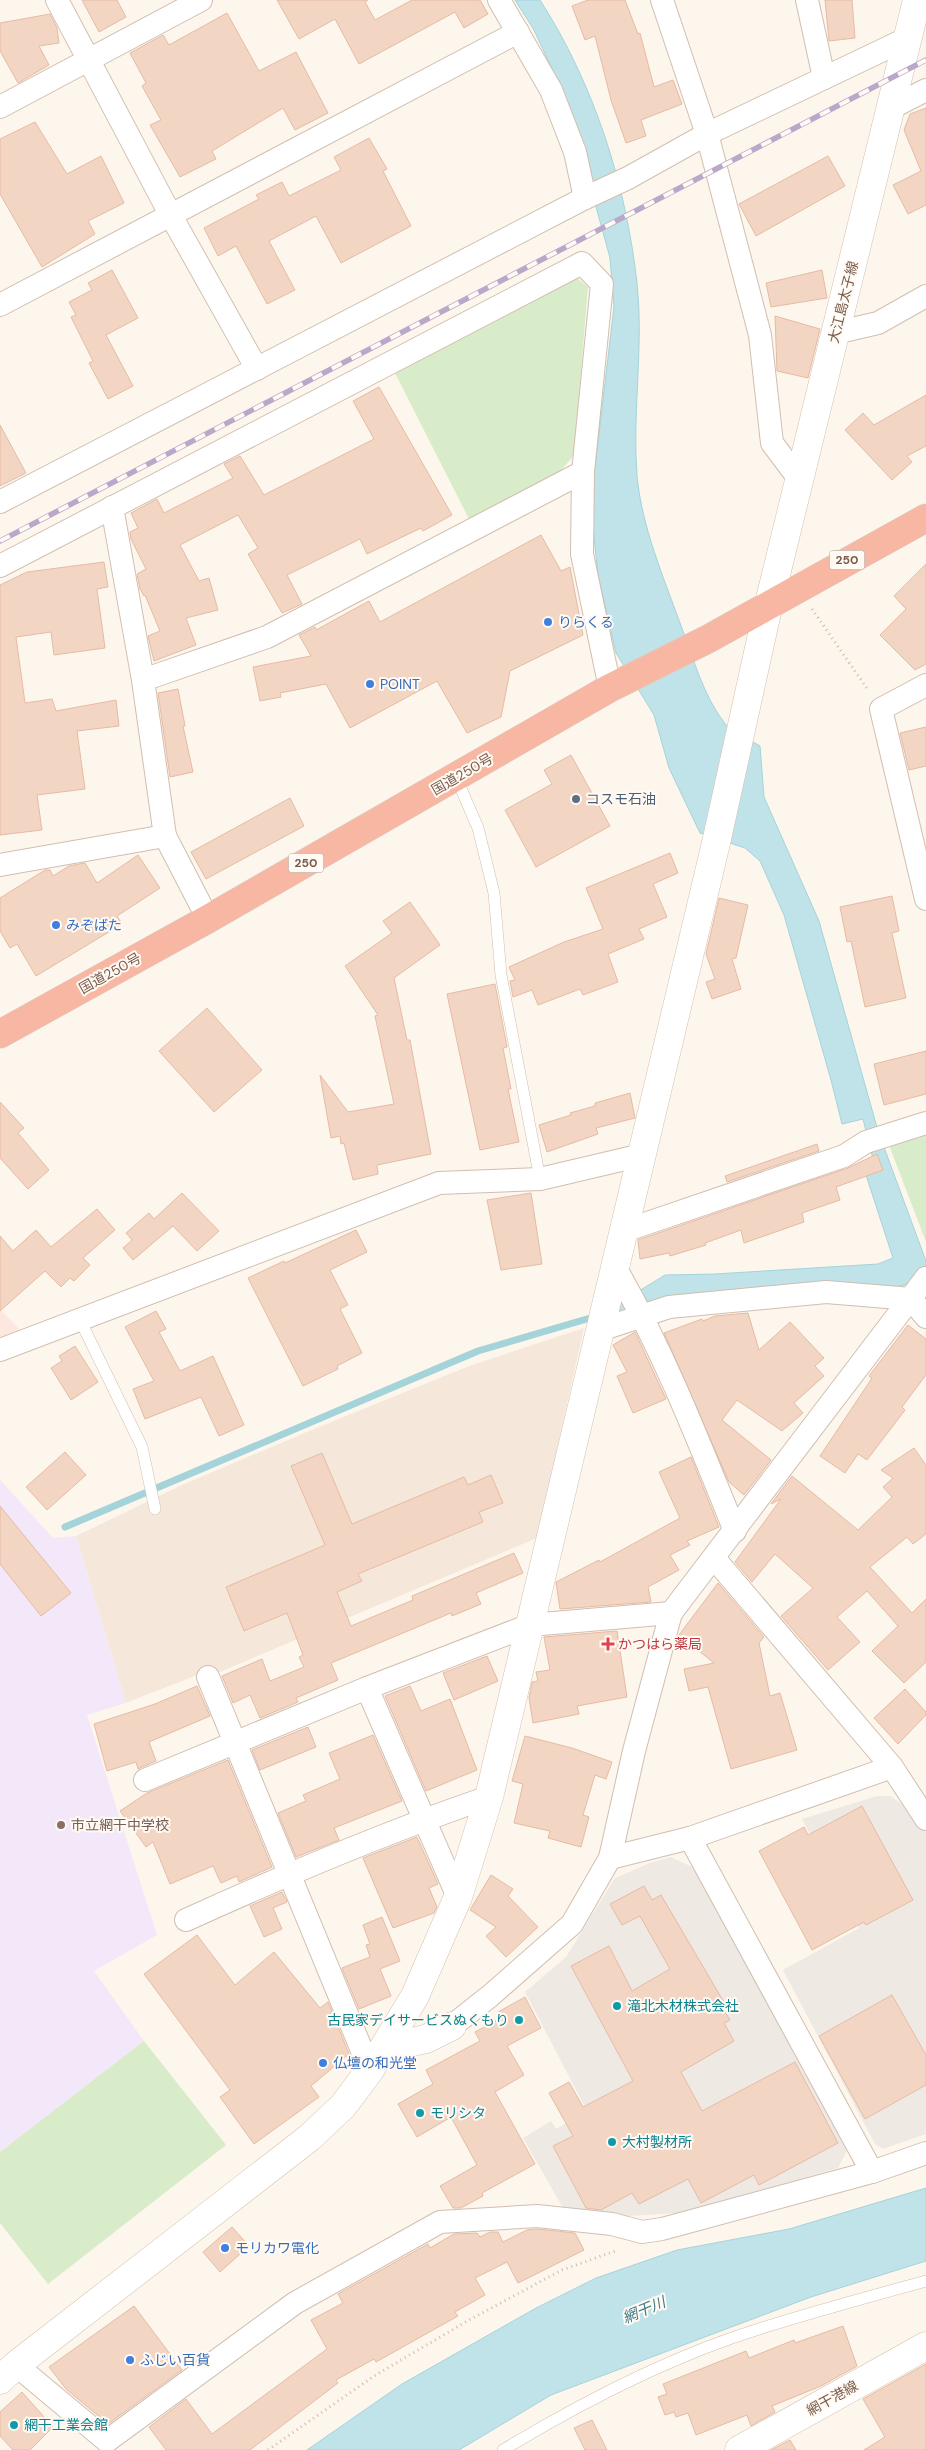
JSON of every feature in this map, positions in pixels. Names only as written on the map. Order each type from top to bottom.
[{"type":"highway","name":"国道250号","points":[[0,1034],[208,919],[610,688],[708,639],[769,603],[926,518]]},
{"type":"street","points":[[57,0],[170,214],[257,369]]},
{"type":"street","points":[[0,107],[201,0]]},
{"type":"street","points":[[499,0],[554,99],[575,152],[585,198]]},
{"type":"street","points":[[662,0],[707,134],[760,335],[772,443],[799,479]]},
{"type":"street","points":[[807,0],[824,78]]},
{"type":"street","name":"大江島太子線","points":[[8,2373],[309,2138],[343,2106],[377,2059],[415,1996],[458,1897],[489,1797],[600,1330],[618,1283],[624,1231],[716,843],[769,603],[917,0]]},
{"type":"street","points":[[0,305],[518,32]]},
{"type":"street","points":[[0,502],[585,198],[628,178],[707,134],[908,38]]},
{"type":"street","points":[[891,108],[926,90]]},
{"type":"street","points":[[0,566],[582,264],[602,284],[583,472],[582,554],[610,688]]},
{"type":"street","points":[[835,333],[878,323],[926,296]]},
{"type":"street","points":[[143,680],[267,637],[583,472]]},
{"type":"street","points":[[112,507],[143,680],[165,836],[208,919]]},
{"type":"street","points":[[926,685],[881,709],[926,899]]},
{"type":"street","points":[[0,865],[165,836]]},
{"type":"street","points":[[624,1231],[844,1156],[876,1138],[926,1123]]},
{"type":"street","points":[[0,1350],[439,1183],[540,1179],[642,1156]]},
{"type":"street","points":[[208,1677],[290,1872],[377,2059],[452,2026],[490,1996],[572,1924],[610,1858],[634,1751],[671,1613],[926,1278]]},
{"type":"street","points":[[618,1283],[643,1314],[672,1375],[735,1531]]},
{"type":"street","points":[[600,1330],[643,1314],[669,1307],[826,1292],[911,1298],[926,1317]]},
{"type":"street","points":[[714,1558],[892,1767],[926,1818]]},
{"type":"street","points":[[145,1780],[367,1688],[530,1625],[671,1613]]},
{"type":"street","points":[[367,1688],[422,1820],[458,1897]]},
{"type":"street","points":[[610,1858],[690,1838],[892,1767]]},
{"type":"street","points":[[186,1920],[290,1872],[422,1820],[489,1797]]},
{"type":"street","points":[[690,1838],[872,2172]]},
{"type":"street","points":[[415,1996],[436,2019],[452,2026]]},
{"type":"street","points":[[8,2373],[107,2441],[295,2302],[440,2222],[537,2216],[612,2224],[642,2232],[662,2229],[872,2172],[926,2153]]},
{"type":"street","name":"網干港線","points":[[738,2450],[926,2346]]},
{"type":"lane","points":[[456,777],[478,828],[494,892],[501,975],[540,1179]]},
{"type":"lane","points":[[80,1320],[142,1447],[154,1504]]},
{"type":"lane","points":[[503,2450],[560,2415],[645,2374],[690,2355],[761,2328],[926,2281]]},
{"type":"path","points":[[798,588],[881,709]]},
{"type":"path","points":[[268,2450],[374,2376],[469,2320],[562,2270],[619,2249],[642,2232]]},
{"type":"shaded area","points":[[0,1309],[20,1330],[0,1338]]},
{"type":"shaded area","points":[[584,1328],[537,1538],[201,1680],[197,1675],[126,1703],[76,1536],[182,1485],[309,1431],[469,1366]]},
{"type":"shaded area","name":"市立網干中学校","points":[[0,1480],[53,1538],[76,1536],[126,1703],[87,1715],[157,1935],[94,1971],[144,2041],[0,2152]]},
{"type":"shaded area","points":[[877,1796],[890,1796],[905,1806],[926,1832],[926,2134],[883,2149],[875,2144],[783,1970],[859,1928],[802,1819]]},
{"type":"shaded area","points":[[671,1857],[696,1869],[848,2149],[838,2168],[728,2201],[676,2213],[612,2217],[567,2215],[523,2138],[551,2121],[556,2129],[587,2111],[525,1992],[566,1957],[615,1878],[650,1863]]},
{"type":"green space","points":[[576,277],[588,287],[574,455],[559,473],[469,519],[395,373]]},
{"type":"green space","points":[[926,1133],[926,1242],[889,1145]]},
{"type":"green space","points":[[144,2041],[226,2145],[48,2284],[0,2223],[0,2152]]},
{"type":"water","points":[[515,0],[540,0],[576,66],[592,100],[605,136],[625,209],[637,283],[639,331],[636,428],[637,476],[648,533],[694,663],[711,702],[729,728],[760,746],[764,797],[819,921],[878,1131],[926,1261],[926,1298],[907,1284],[887,1290],[618,1320],[621,1302],[665,1275],[715,1274],[878,1264],[893,1258],[866,1175],[876,1171],[863,1119],[842,1124],[784,915],[760,861],[745,848],[700,833],[669,768],[654,715],[616,653],[598,575],[593,527],[593,484],[614,307],[610,258],[587,174],[559,84],[534,30]]},
{"type":"water","name":"網干川","points":[[926,2188],[926,2261],[811,2297],[551,2395],[459,2450],[307,2450],[402,2384],[536,2308],[596,2278],[677,2250],[789,2229]]},
{"type":"building","points":[[82,0],[117,0],[126,17],[99,32]]},
{"type":"building","points":[[277,0],[368,0],[365,2],[375,20],[412,0],[480,0],[488,14],[464,28],[455,12],[359,64],[335,19],[299,39]]},
{"type":"building","points":[[588,0],[625,0],[638,34],[640,33],[654,87],[673,80],[682,104],[641,120],[646,136],[626,143],[611,100],[595,36],[585,40],[572,6]]},
{"type":"building","points":[[825,0],[852,0],[855,38],[829,41]]},
{"type":"building","points":[[227,13],[259,71],[296,52],[328,113],[295,130],[283,108],[212,151],[216,159],[180,177],[150,125],[161,120],[142,86],[146,83],[130,53],[163,35],[169,45]]},
{"type":"building","points":[[50,14],[57,28],[59,43],[39,46],[49,65],[18,83],[0,51],[0,23]]},
{"type":"building","points":[[926,108],[926,205],[908,214],[893,185],[921,171],[904,130],[910,114]]},
{"type":"building","points":[[35,122],[67,174],[101,156],[124,203],[88,221],[95,234],[42,267],[0,194],[0,139]]},
{"type":"building","points":[[369,138],[387,169],[383,171],[411,226],[341,263],[316,216],[269,241],[295,290],[267,304],[236,246],[218,256],[204,228],[259,199],[256,195],[282,182],[289,196],[341,170],[334,157]]},
{"type":"building","points":[[828,156],[845,186],[756,236],[739,204]]},
{"type":"building","points":[[112,270],[138,318],[106,335],[133,386],[108,399],[89,363],[93,361],[71,317],[76,315],[69,302],[92,290],[88,283]]},
{"type":"building","points":[[822,270],[827,298],[771,307],[766,283]]},
{"type":"building","points":[[775,316],[820,329],[808,378],[777,371]]},
{"type":"building","points":[[379,387],[452,515],[423,531],[421,528],[367,554],[360,539],[287,575],[302,604],[282,613],[248,554],[258,548],[238,515],[180,545],[199,581],[209,578],[218,610],[186,618],[196,645],[154,661],[148,636],[160,631],[145,595],[140,589],[137,574],[146,569],[131,539],[130,532],[138,528],[131,513],[157,499],[164,513],[233,478],[224,464],[240,456],[264,495],[374,439],[353,401]]},
{"type":"building","points":[[926,395],[926,446],[907,456],[912,462],[892,480],[845,430],[863,413],[874,425]]},
{"type":"building","points":[[0,425],[26,473],[0,486]]},
{"type":"building","points":[[541,535],[561,571],[570,567],[583,635],[510,671],[501,717],[467,733],[437,681],[350,728],[326,684],[280,693],[281,697],[260,701],[253,667],[311,656],[299,635],[315,627],[316,630],[369,601],[380,622]]},
{"type":"building","points":[[104,562],[108,587],[97,589],[105,648],[54,655],[51,632],[16,637],[25,703],[52,699],[56,711],[116,700],[119,726],[77,731],[85,789],[37,795],[42,830],[0,835],[0,585],[27,572]]},
{"type":"building","points":[[926,564],[926,664],[915,670],[880,635],[906,609],[894,596]]},
{"type":"building","points":[[178,689],[185,726],[183,726],[193,772],[170,777],[158,693]]},
{"type":"building","points":[[926,727],[926,766],[909,770],[900,733]]},
{"type":"building","points":[[571,755],[610,826],[536,867],[505,810],[552,784],[544,770]]},
{"type":"building","points":[[290,798],[304,826],[206,879],[191,852]]},
{"type":"building","points":[[670,853],[678,873],[653,884],[667,917],[639,929],[644,939],[608,954],[618,982],[583,995],[580,989],[538,1005],[532,990],[513,997],[510,981],[515,980],[509,967],[564,942],[603,929],[586,888]]},
{"type":"building","points":[[138,855],[160,888],[117,916],[122,924],[36,976],[17,944],[10,948],[0,931],[0,898],[45,870],[50,870],[53,876],[69,866],[85,863],[97,883]]},
{"type":"building","points":[[892,896],[899,931],[892,933],[906,998],[865,1007],[851,941],[847,942],[840,907]]},
{"type":"building","points":[[719,898],[748,905],[736,958],[732,959],[741,989],[712,999],[706,982],[715,979],[706,954]]},
{"type":"building","points":[[410,902],[440,945],[394,978],[407,1040],[410,1040],[431,1154],[377,1165],[378,1174],[353,1180],[344,1143],[341,1144],[340,1136],[331,1138],[320,1075],[348,1112],[394,1104],[375,1016],[378,1015],[345,966],[392,933],[383,921]]},
{"type":"building","points":[[495,984],[507,1047],[503,1048],[511,1089],[508,1089],[519,1142],[480,1150],[447,994]]},
{"type":"building","points":[[207,1008],[262,1070],[214,1112],[159,1051]]},
{"type":"building","points":[[926,1051],[926,1094],[884,1105],[874,1064]]},
{"type":"building","points":[[630,1093],[635,1118],[596,1128],[598,1134],[547,1152],[539,1125],[595,1106],[595,1103]]},
{"type":"building","points":[[0,1102],[24,1128],[18,1133],[49,1170],[28,1189],[0,1158]]},
{"type":"building","points":[[817,1144],[819,1151],[727,1182],[725,1176]]},
{"type":"building","points":[[877,1154],[883,1170],[836,1187],[840,1200],[802,1213],[804,1222],[744,1243],[741,1230],[705,1243],[706,1245],[670,1256],[669,1253],[640,1259],[638,1240],[848,1168]]},
{"type":"building","points":[[182,1193],[219,1231],[197,1251],[173,1226],[133,1260],[123,1248],[132,1240],[126,1233],[149,1213],[154,1219]]},
{"type":"building","points":[[531,1193],[542,1264],[501,1270],[487,1200]]},
{"type":"building","points":[[97,1209],[115,1230],[83,1258],[90,1265],[74,1281],[70,1278],[61,1287],[45,1271],[0,1311],[0,1236],[13,1251],[36,1230],[51,1247]]},
{"type":"building","points":[[356,1230],[367,1252],[330,1270],[348,1305],[340,1309],[362,1353],[337,1366],[338,1369],[303,1386],[248,1278]]},
{"type":"building","points":[[156,1311],[166,1329],[159,1332],[180,1371],[213,1356],[244,1425],[219,1436],[201,1397],[145,1419],[133,1389],[154,1381],[125,1327]]},
{"type":"building","points":[[748,1313],[759,1350],[790,1322],[824,1358],[815,1366],[824,1376],[794,1403],[803,1413],[782,1431],[737,1400],[722,1420],[771,1460],[744,1495],[729,1482],[664,1333],[702,1319],[703,1321],[715,1316]]},
{"type":"building","points":[[908,1325],[926,1339],[926,1375],[902,1407],[905,1410],[867,1460],[858,1454],[845,1473],[820,1456],[872,1378],[869,1376]]},
{"type":"building","points":[[635,1332],[666,1399],[633,1413],[617,1376],[627,1372],[613,1345]]},
{"type":"building","points":[[75,1346],[98,1382],[71,1400],[51,1368],[62,1361],[59,1356]]},
{"type":"building","points":[[914,1448],[926,1465],[926,1534],[913,1544],[907,1537],[870,1567],[912,1613],[926,1599],[926,1662],[904,1683],[872,1651],[898,1626],[867,1591],[837,1617],[860,1642],[828,1670],[781,1616],[813,1588],[775,1554],[752,1582],[735,1562],[781,1499],[771,1504],[792,1476],[858,1530],[892,1497],[883,1487],[893,1478],[881,1470]]},
{"type":"building","points":[[65,1452],[86,1475],[47,1510],[26,1487]]},
{"type":"building","points":[[322,1453],[352,1524],[464,1477],[468,1485],[491,1475],[503,1503],[479,1512],[483,1522],[358,1574],[362,1581],[337,1592],[351,1626],[413,1600],[412,1596],[514,1553],[523,1573],[476,1593],[481,1604],[452,1616],[451,1613],[331,1663],[338,1680],[296,1698],[298,1702],[260,1718],[250,1695],[233,1703],[222,1676],[262,1659],[270,1681],[304,1667],[299,1657],[303,1655],[287,1613],[244,1631],[226,1587],[325,1545],[291,1466]]},
{"type":"building","points":[[691,1457],[719,1527],[687,1541],[690,1545],[670,1555],[679,1570],[648,1587],[651,1602],[560,1609],[556,1582],[599,1560],[600,1562],[680,1518],[659,1472]]},
{"type":"building","points":[[0,1506],[71,1593],[41,1616],[0,1564]]},
{"type":"building","points":[[718,1583],[764,1637],[759,1643],[770,1696],[780,1693],[797,1750],[731,1769],[708,1687],[689,1691],[684,1669],[714,1663],[679,1635]]},
{"type":"building","points":[[617,1631],[627,1697],[577,1706],[579,1714],[533,1723],[529,1698],[532,1682],[538,1681],[536,1672],[550,1670],[544,1637]]},
{"type":"building","points":[[487,1656],[498,1681],[454,1700],[443,1673]]},
{"type":"building","points":[[197,1686],[210,1716],[149,1742],[156,1761],[138,1769],[136,1762],[107,1771],[94,1724],[155,1704]]},
{"type":"building","points":[[410,1686],[421,1711],[450,1699],[477,1770],[426,1791],[385,1696]]},
{"type":"building","points":[[905,1689],[926,1712],[926,1715],[898,1744],[874,1718]]},
{"type":"building","points":[[308,1727],[316,1747],[260,1770],[252,1750]]},
{"type":"building","points":[[373,1735],[402,1801],[334,1828],[339,1840],[296,1857],[278,1813],[306,1801],[303,1795],[340,1779],[329,1753]]},
{"type":"building","points":[[525,1736],[572,1748],[612,1762],[606,1779],[595,1775],[583,1815],[589,1817],[581,1847],[548,1838],[550,1831],[514,1823],[523,1784],[512,1781]]},
{"type":"building","points":[[228,1760],[272,1867],[239,1882],[237,1876],[221,1883],[213,1866],[170,1884],[153,1842],[146,1847],[120,1811],[147,1793]]},
{"type":"building","points":[[862,1806],[913,1900],[866,1925],[864,1922],[812,1950],[759,1851],[804,1827],[808,1835]]},
{"type":"building","points":[[417,1837],[438,1884],[429,1888],[437,1907],[434,1913],[393,1928],[363,1858]]},
{"type":"building","points":[[491,1875],[513,1889],[508,1896],[538,1927],[506,1957],[486,1936],[496,1927],[470,1910]]},
{"type":"building","points":[[644,1886],[652,1900],[661,1895],[725,2004],[721,2006],[730,2020],[724,2023],[734,2041],[681,2072],[702,2111],[795,2062],[838,2143],[759,2185],[754,2175],[701,2203],[688,2179],[639,2204],[632,2193],[601,2210],[586,2208],[553,2146],[573,2136],[549,2093],[569,2082],[583,2107],[633,2081],[571,1966],[609,1946],[632,1991],[670,1969],[640,1916],[622,1925],[610,1904]]},
{"type":"building","points":[[282,1892],[287,1902],[273,1908],[282,1929],[264,1937],[250,1906]]},
{"type":"building","points":[[382,1917],[400,1961],[380,1969],[391,1996],[359,2009],[342,1968],[370,1957],[366,1945],[370,1944],[363,1925]]},
{"type":"building","points":[[197,1935],[235,1985],[274,1952],[320,2008],[328,2002],[335,2019],[332,2020],[339,2029],[349,2054],[311,2086],[319,2097],[254,2144],[220,2097],[230,2090],[144,1974]]},
{"type":"building","points":[[892,1995],[926,2055],[926,2085],[865,2119],[819,2036]]},
{"type":"building","points":[[525,1997],[541,2028],[507,2046],[524,2075],[495,2092],[535,2164],[482,2193],[483,2196],[461,2208],[453,2208],[440,2186],[477,2165],[451,2117],[417,2137],[398,2104],[433,2084],[426,2070],[480,2041],[475,2032],[501,2018],[498,2012]]},
{"type":"building","points":[[232,2227],[249,2246],[220,2272],[203,2252]]},
{"type":"building","points":[[537,2229],[575,2233],[584,2250],[518,2283],[507,2262],[475,2278],[485,2295],[455,2312],[458,2316],[376,2362],[374,2359],[336,2380],[338,2383],[250,2450],[166,2450],[149,2427],[186,2399],[212,2434],[327,2349],[311,2320],[343,2303],[338,2294],[428,2244],[430,2248],[454,2234],[477,2233],[480,2237],[490,2232],[498,2232],[503,2242],[527,2230]]},
{"type":"building","points":[[134,2306],[182,2370],[108,2424],[66,2389],[49,2367]]},
{"type":"building","points":[[843,2326],[857,2366],[821,2386],[772,2406],[775,2412],[751,2426],[747,2415],[696,2435],[688,2413],[676,2417],[674,2412],[665,2415],[658,2397],[667,2394],[663,2384],[746,2351],[749,2358],[794,2340],[795,2343]]},
{"type":"building","points":[[926,2364],[926,2450],[864,2450],[885,2437],[863,2399]]},
{"type":"building","points":[[22,2392],[53,2427],[30,2450],[13,2450],[0,2436],[0,2412]]},
{"type":"building","points":[[592,2420],[607,2450],[585,2450],[574,2428]]},
{"type":"building","points":[[790,2440],[796,2450],[771,2450]]},
{"type":"waterway","points":[[65,1527],[478,1351],[597,1316]]},
{"type":"railway","points":[[0,541],[926,60]]},
{"type":"place","name":"りらくる","points":[[548,622]]},
{"type":"place","name":"POINT","points":[[370,684]]},
{"type":"place","name":"コスモ石油","points":[[576,799]]},
{"type":"place","name":"みぞばた","points":[[56,925]]},
{"type":"place","name":"かつはら薬局","points":[[608,1644]]},
{"type":"place","name":"市立網干中学校","points":[[61,1825]]},
{"type":"place","name":"滝北木材株式会社","points":[[617,2006]]},
{"type":"place","name":"古民家デイサービスぬくもり","points":[[519,2020]]},
{"type":"place","name":"仏壇の和光堂","points":[[323,2063]]},
{"type":"place","name":"モリシタ","points":[[420,2113]]},
{"type":"place","name":"大村製材所","points":[[612,2142]]},
{"type":"place","name":"モリカワ電化","points":[[225,2248]]},
{"type":"place","name":"ふじい百貨","points":[[130,2360]]},
{"type":"place","name":"網干工業会館","points":[[14,2425]]}]
